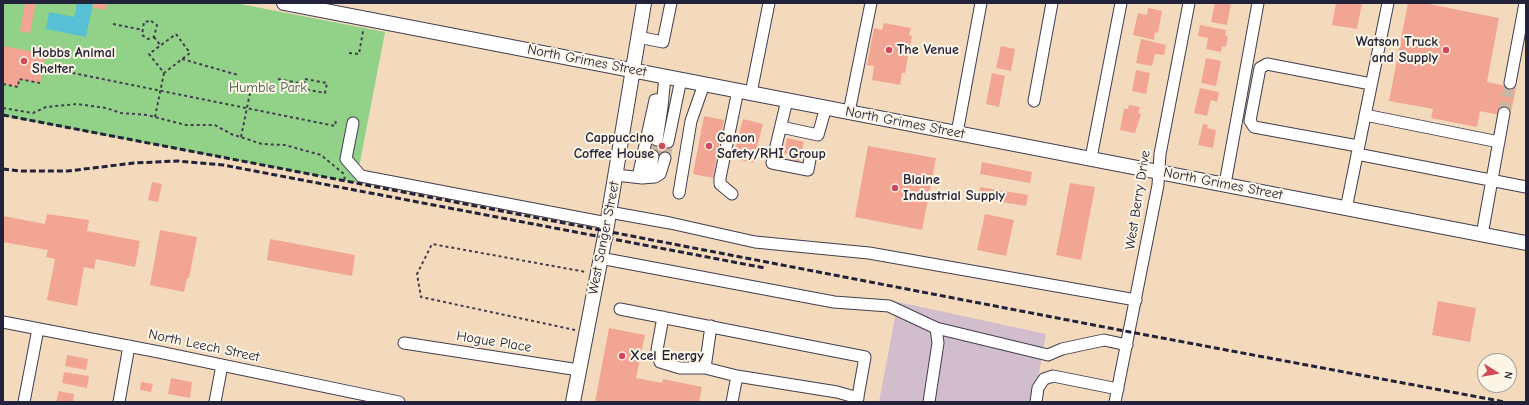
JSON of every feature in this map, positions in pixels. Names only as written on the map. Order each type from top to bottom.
[{"type":"main road","name":"North Grimes Street","points":[[284,3],[1526,243]]},
{"type":"main road","name":"West Sanger Street","points":[[573,402],[616,174],[644,3]]},
{"type":"street","points":[[638,38],[663,42],[671,3]]},
{"type":"street","points":[[732,194],[720,184],[720,178],[769,3]]},
{"type":"street","points":[[849,112],[871,3]]},
{"type":"street","points":[[957,133],[981,3]]},
{"type":"street","points":[[1034,101],[1052,3]]},
{"type":"street","points":[[1091,158],[1121,3]]},
{"type":"street","name":"West Berry Drive","points":[[1116,402],[1159,171],[1160,154],[1189,3]]},
{"type":"street","points":[[1225,184],[1258,3]]},
{"type":"street","points":[[1346,209],[1388,3]]},
{"type":"street","points":[[1510,83],[1525,3]]},
{"type":"street","points":[[1371,84],[1267,64],[1260,68],[1250,121],[1254,127],[1491,181],[1526,187]]},
{"type":"street","points":[[657,140],[665,76]]},
{"type":"street","points":[[668,142],[681,79]]},
{"type":"street","points":[[679,193],[691,121],[704,84]]},
{"type":"street","points":[[640,178],[655,100],[663,98]]},
{"type":"street","points":[[787,100],[772,163],[808,170],[810,159]]},
{"type":"street","points":[[780,127],[818,135],[826,107]]},
{"type":"street","points":[[1482,235],[1504,113]]},
{"type":"street","points":[[1365,115],[1499,142]]},
{"type":"street","points":[[353,123],[346,159],[361,176],[608,217],[670,223],[755,242],[869,254],[1136,300]]},
{"type":"street","points":[[640,178],[650,168],[653,156]]},
{"type":"street","points":[[616,174],[640,178],[655,177],[660,174],[665,158]]},
{"type":"street","points":[[600,258],[834,302],[889,306],[936,328],[1048,355],[1062,349],[1104,340],[1127,345]]},
{"type":"street","points":[[620,309],[663,317],[711,326],[865,357],[857,400],[837,392],[737,376],[705,368],[680,368],[660,362],[657,350],[663,317]]},
{"type":"street","name":"North Leech Street","points":[[3,322],[130,346],[399,402]]},
{"type":"street","points":[[705,368],[711,326]]},
{"type":"street","points":[[929,402],[938,343],[936,328]]},
{"type":"street","points":[[24,402],[38,329]]},
{"type":"street","name":"Hogue Place","points":[[404,343],[579,370]]},
{"type":"street","points":[[119,402],[130,346]]},
{"type":"street","points":[[215,402],[222,366]]},
{"type":"street","points":[[732,402],[737,376]]},
{"type":"street","points":[[1036,402],[1038,388],[1044,379],[1053,376],[1118,389]]},
{"type":"path","points":[[154,37],[148,39],[142,35],[144,22],[151,21],[156,25],[154,37],[161,46]]},
{"type":"path","points":[[113,24],[143,30]]},
{"type":"path","points":[[349,53],[359,54],[363,31]]},
{"type":"path","points":[[155,117],[164,73],[190,53],[176,34],[149,54],[164,73]]},
{"type":"path","points":[[182,60],[238,75]]},
{"type":"path","points":[[44,67],[335,126],[336,120]]},
{"type":"path","points":[[3,84],[18,87],[19,79],[40,83]]},
{"type":"path","points":[[278,79],[304,84]]},
{"type":"path","points":[[305,79],[327,83],[325,93],[304,89],[304,84],[305,79]]},
{"type":"path","points":[[241,137],[250,93]]},
{"type":"path","points":[[3,108],[33,113],[46,107],[77,104],[106,108],[121,113],[155,117],[186,126],[215,125],[241,137],[262,144],[284,145],[321,155],[344,174],[345,181]]},
{"type":"path","points":[[586,332],[421,297],[417,274],[432,244],[597,274]]},
{"type":"shaded area","points":[[898,302],[1046,334],[1034,402],[879,402]]},
{"type":"green space","name":"Humble Park","points":[[3,3],[235,3],[385,32],[356,183],[3,116]]},
{"type":"water","points":[[77,3],[93,3],[86,37],[46,29],[49,12],[74,17]]},
{"type":"building","points":[[25,3],[36,3],[30,33],[20,31]]},
{"type":"building","points":[[94,3],[107,3],[106,10],[93,8]]},
{"type":"building","points":[[1215,3],[1231,3],[1227,25],[1211,22]]},
{"type":"building","points":[[1336,3],[1362,3],[1357,29],[1332,25]]},
{"type":"building","name":"Watson Truck and Supply","points":[[1408,3],[1424,3],[1499,18],[1487,82],[1516,88],[1510,117],[1480,111],[1477,127],[1431,118],[1433,109],[1389,101]]},
{"type":"building","points":[[1148,8],[1162,11],[1158,33],[1155,32],[1154,40],[1133,35],[1138,13],[1147,15]]},
{"type":"building","name":"The Venue","points":[[884,23],[911,28],[909,35],[912,36],[905,73],[902,73],[900,85],[872,80],[874,66],[867,65],[874,28],[882,30]]},
{"type":"building","points":[[1200,25],[1226,30],[1225,36],[1228,36],[1226,47],[1222,46],[1221,52],[1206,49],[1208,38],[1198,36]]},
{"type":"building","points":[[1141,39],[1166,45],[1164,55],[1155,54],[1152,66],[1136,63]]},
{"type":"building","name":"Hobbs Animal Shelter","points":[[3,46],[46,54],[40,83],[19,79],[18,87],[3,84]]},
{"type":"building","points":[[1001,46],[1015,49],[1011,71],[996,68]]},
{"type":"building","points":[[1206,58],[1221,61],[1216,86],[1201,83]]},
{"type":"building","points":[[1136,70],[1150,73],[1146,94],[1132,91]]},
{"type":"building","points":[[992,73],[1005,76],[999,107],[986,104]]},
{"type":"building","points":[[1200,88],[1219,92],[1217,102],[1211,100],[1207,116],[1194,113]]},
{"type":"building","points":[[1129,105],[1140,107],[1138,113],[1141,114],[1135,133],[1120,130],[1124,109],[1128,109]]},
{"type":"building","name":"Canon Safety/RHI Group","points":[[704,116],[724,120],[713,178],[693,174]]},
{"type":"building","points":[[743,119],[763,124],[753,163],[733,158]]},
{"type":"building","points":[[1203,124],[1208,125],[1207,128],[1216,130],[1213,148],[1198,145]]},
{"type":"building","points":[[661,135],[667,136],[672,143],[668,159],[650,155],[654,139]]},
{"type":"building","points":[[787,138],[804,142],[799,163],[789,161],[790,155],[784,153]]},
{"type":"building","name":"Blaine Industrial Supply","points":[[868,146],[936,158],[922,230],[855,217]]},
{"type":"building","points":[[982,162],[1032,172],[1030,183],[980,174]]},
{"type":"building","points":[[152,182],[162,184],[158,202],[148,200]]},
{"type":"building","points":[[1070,183],[1095,187],[1081,260],[1056,255]]},
{"type":"building","points":[[980,187],[1028,195],[1026,206],[978,198]]},
{"type":"building","points":[[47,214],[89,220],[87,231],[140,241],[135,267],[96,259],[94,269],[84,267],[77,306],[47,300],[55,259],[46,257],[48,250],[3,242],[3,216],[45,224]]},
{"type":"building","points":[[985,214],[1014,220],[1006,256],[977,250]]},
{"type":"building","points":[[160,230],[197,237],[189,278],[187,278],[184,292],[150,285]]},
{"type":"building","points":[[270,239],[355,255],[352,276],[267,260]]},
{"type":"building","points":[[1438,301],[1476,308],[1470,342],[1432,335]]},
{"type":"building","name":"Xcel Energy","points":[[609,328],[645,335],[636,378],[662,383],[663,379],[702,387],[699,402],[595,402]]},
{"type":"building","points":[[67,355],[88,359],[86,370],[65,366]]},
{"type":"building","points":[[64,372],[89,376],[87,388],[62,383]]},
{"type":"building","points":[[171,378],[192,382],[190,398],[168,394]]},
{"type":"building","points":[[141,382],[153,384],[151,392],[140,390]]},
{"type":"building","points":[[59,391],[74,394],[73,402],[56,402]]},
{"type":"tunnel","points":[[1504,113],[1510,83]]},
{"type":"tunnel","points":[[653,156],[657,140]]},
{"type":"tunnel","points":[[665,158],[668,142]]},
{"type":"railway","points":[[3,115],[1130,332],[1505,402]]},
{"type":"railway","points":[[3,169],[21,171],[68,171],[134,163],[178,161],[223,165],[765,268]]},
{"type":"place","name":"The Venue","points":[[889,50]]},
{"type":"place","name":"Watson Truck and Supply","points":[[1446,50]]},
{"type":"place","name":"Hobbs Animal Shelter","points":[[24,61]]},
{"type":"place","name":"Cappuccino Coffee House","points":[[662,146]]},
{"type":"place","name":"Canon Safety/RHI Group","points":[[709,146]]},
{"type":"place","name":"Blaine Industrial Supply","points":[[895,188]]},
{"type":"place","name":"Xcel Energy","points":[[622,356]]}]
